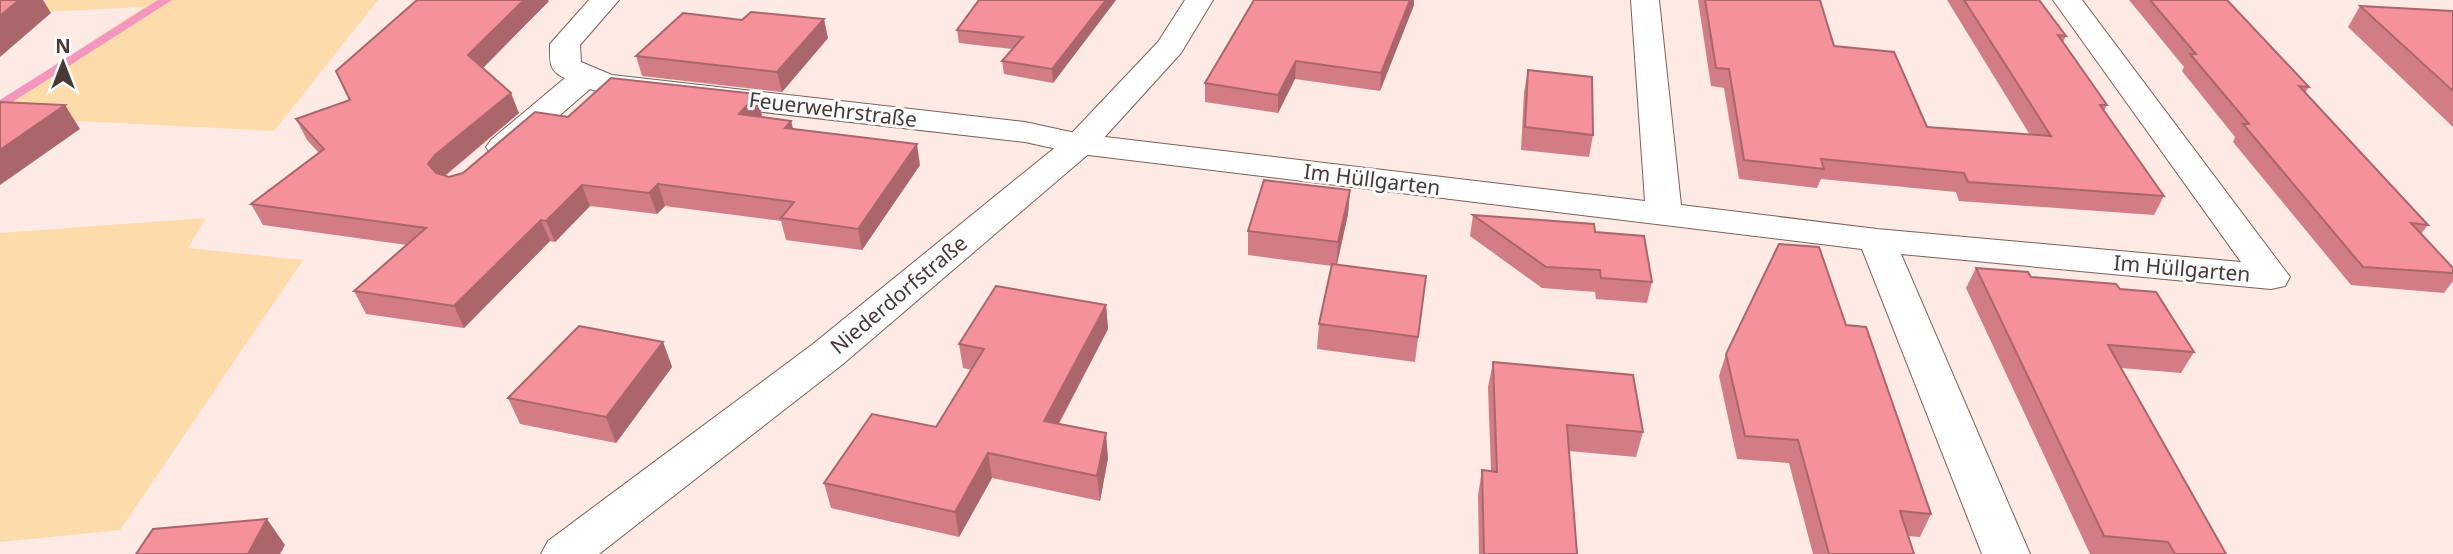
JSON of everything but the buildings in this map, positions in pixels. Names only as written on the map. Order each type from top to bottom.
[{"type":"street","points":[[480,167],[586,76],[566,66],[565,44],[605,0]]},
{"type":"street","name":"Niederdorfstraße","points":[[565,554],[828,354],[1080,144],[1170,47],[1199,0]]},
{"type":"street","points":[[1645,0],[1664,215]]},
{"type":"street","name":"Im Hüllgarten","points":[[1080,144],[1877,240],[2270,277],[2067,0]]},
{"type":"street","name":"Feuerwehrstraße","points":[[586,76],[606,84],[1025,132],[1080,144]]},
{"type":"street","points":[[1877,240],[2006,554]]},
{"type":"shaded area","points":[[0,0],[378,0],[274,131],[0,117],[0,102],[144,7],[0,14]]},
{"type":"shaded area","points":[[206,218],[188,248],[303,260],[120,530],[0,542],[0,233]]},
{"type":"waterway","points":[[0,106],[166,0]]}]
